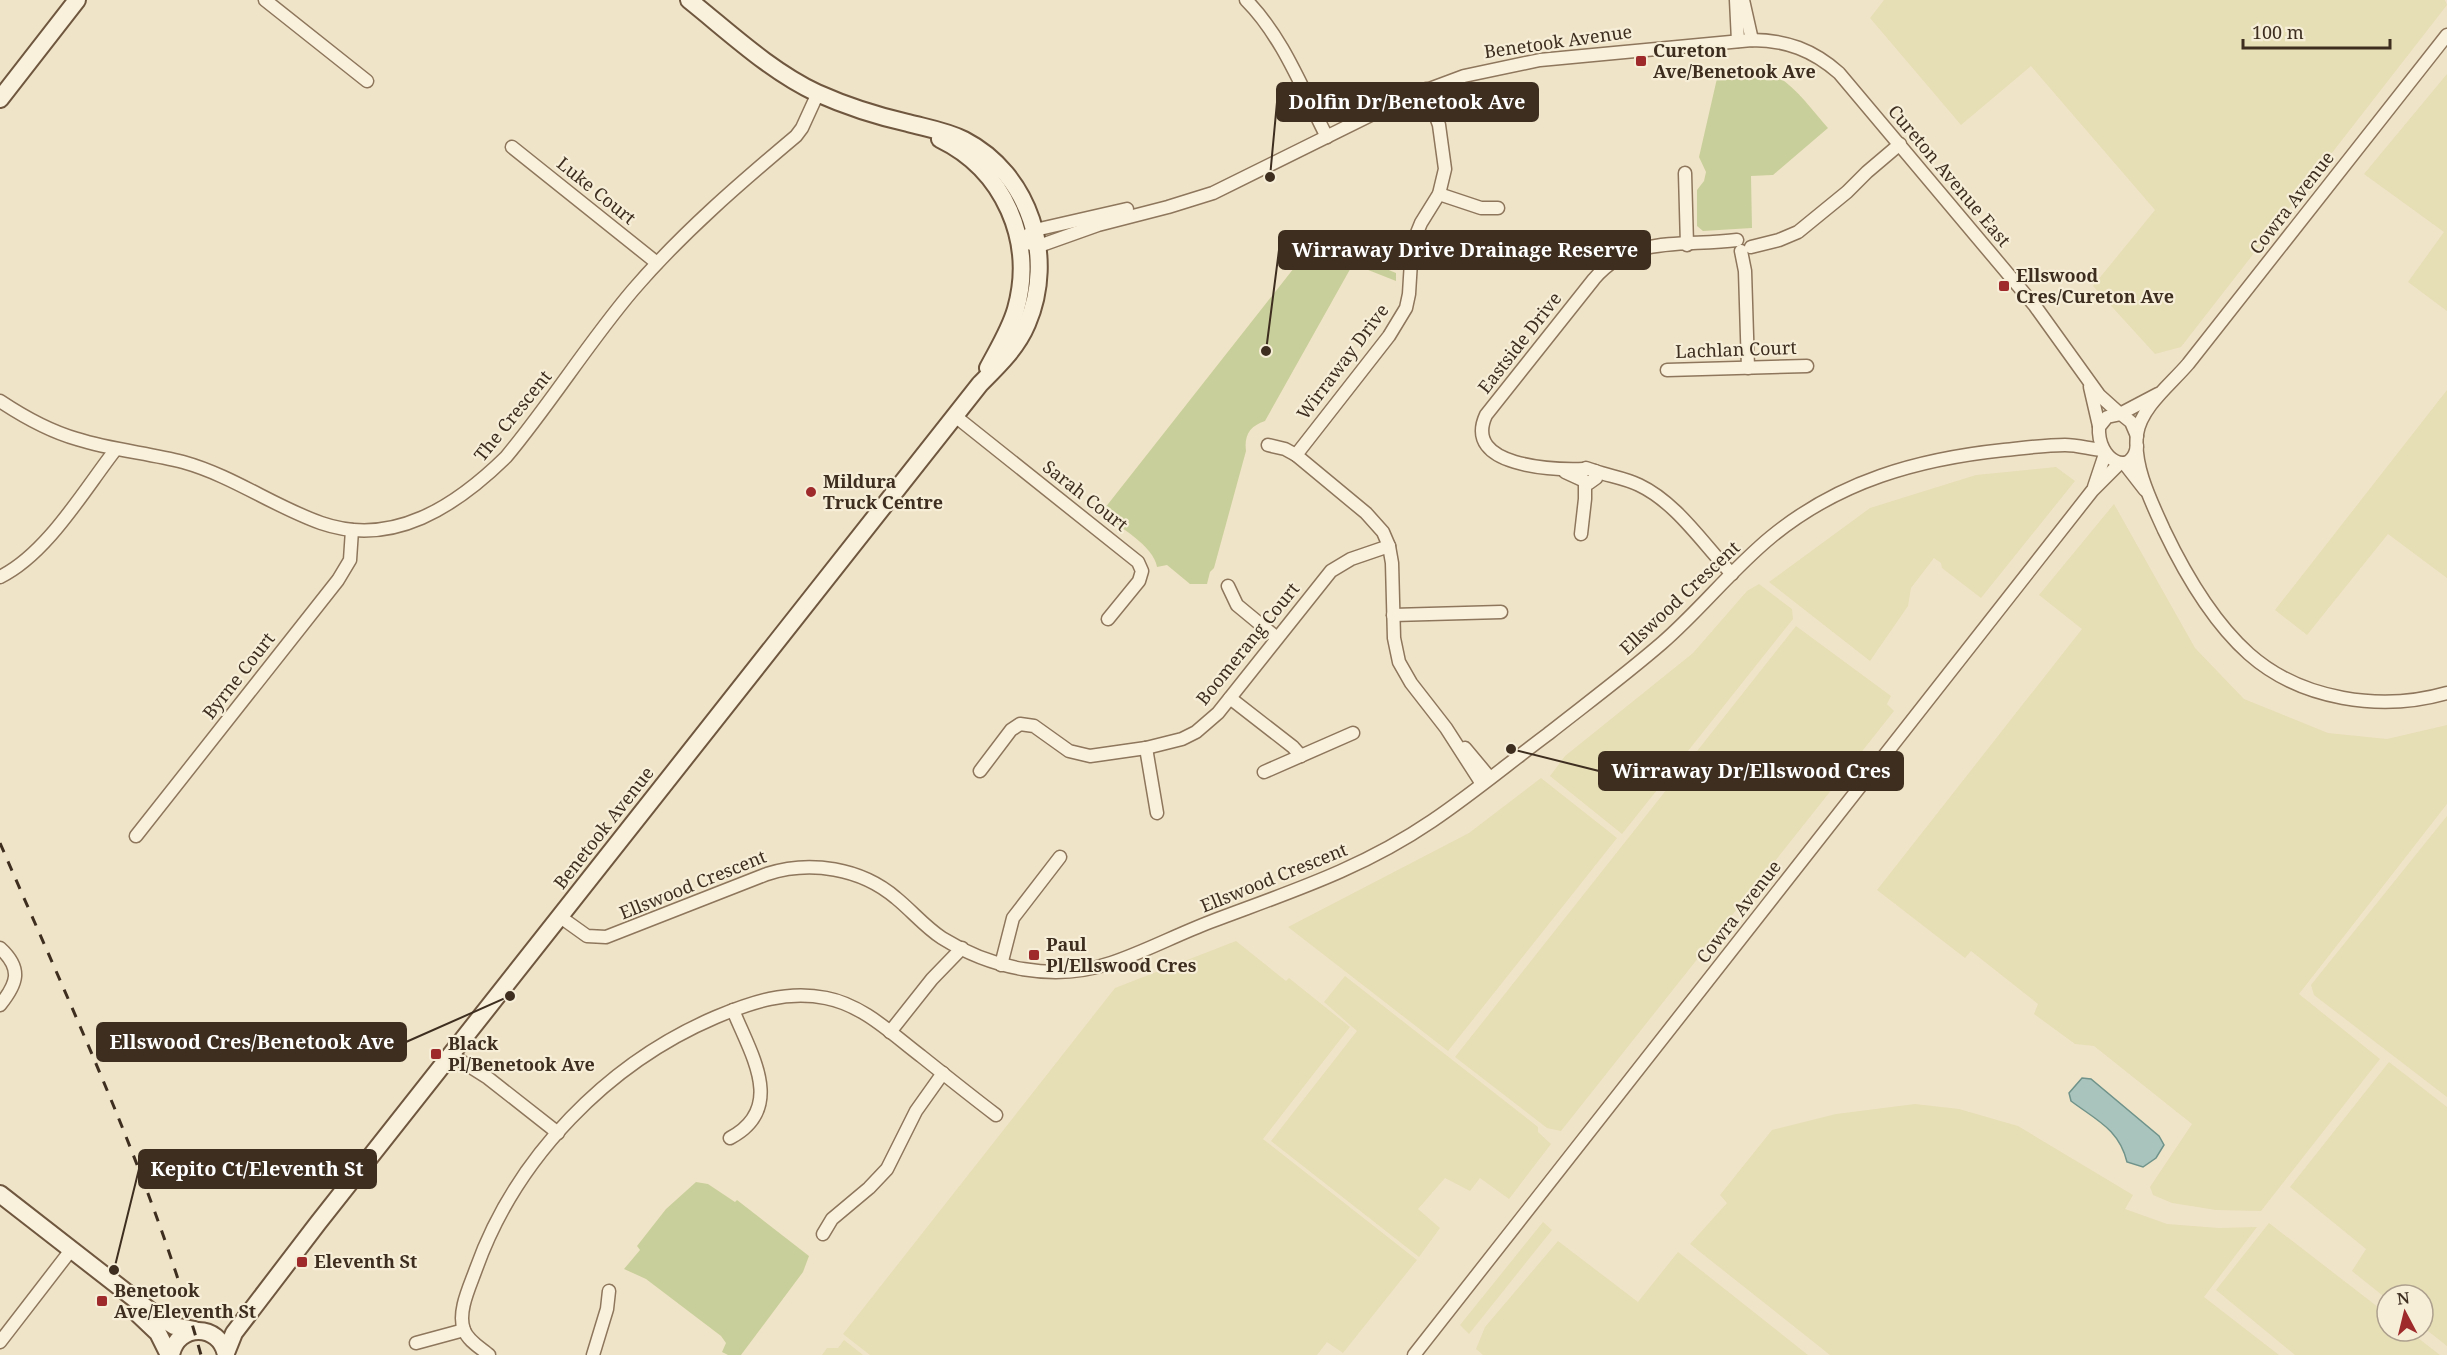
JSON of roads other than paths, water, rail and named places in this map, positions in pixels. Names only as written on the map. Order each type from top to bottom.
[{"type":"main road","points":[[0,99],[77,0]]},
{"type":"main road","points":[[689,0],[768,62],[818,93],[906,123],[953,135],[988,156],[1016,187],[1028,210],[1037,238]]},
{"type":"main road","points":[[906,123],[946,142],[982,168],[1006,203],[1020,241]]},
{"type":"main road","name":"Benetook Avenue","points":[[226,1354],[232,1336],[259,1298],[558,916],[980,384],[1006,358],[1027,324],[1038,287],[1037,238]]},
{"type":"main road","name":"Benetook Avenue","points":[[980,384],[1015,311],[1021,289],[1020,241]]},
{"type":"main road","points":[[0,1194],[150,1323],[170,1355]]},
{"type":"main road","points":[[0,1207],[162,1320],[177,1327],[215,1335],[223,1345],[226,1354]]},
{"type":"main road","name":"Benetook Avenue","points":[[197,1330],[229,1322],[259,1298]]},
{"type":"main road","points":[[170,1355],[178,1339],[197,1330]]},
{"type":"street","points":[[265,0],[367,81]]},
{"type":"street","points":[[1246,0],[1272,31],[1327,137]]},
{"type":"street","points":[[1736,0],[1738,41]]},
{"type":"street","points":[[1743,0],[1752,40]]},
{"type":"street","name":"Cowra Avenue","points":[[2164,390],[2188,364],[2447,35]]},
{"type":"street","name":"Cureton Avenue East","points":[[1738,41],[1766,40],[1794,45],[1818,56],[1839,73],[2035,306],[2099,395],[2120,414]]},
{"type":"street","name":"Benetook Avenue","points":[[1020,241],[1037,238],[1089,217],[1193,198],[1237,182],[1422,91],[1464,76],[1518,64],[1738,41]]},
{"type":"street","name":"Wirraway Drive","points":[[1296,455],[1401,319],[1409,294],[1412,245],[1420,223],[1438,194],[1445,169],[1444,150],[1422,91]]},
{"type":"street","name":"The Crescent","points":[[0,400],[46,427],[76,439],[162,457],[215,473],[319,522],[352,530],[390,528],[424,519],[443,509],[484,479],[518,442],[612,318],[657,263],[746,176],[796,136],[818,93]]},
{"type":"street","name":"Eastside Drive","points":[[1734,571],[1652,492],[1630,480],[1589,477],[1511,462],[1489,447],[1482,432],[1486,415],[1594,279],[1614,259],[1642,247],[1709,244],[1744,246],[1770,242],[1798,232],[1847,192],[1866,172],[1902,146]]},
{"type":"street","name":"Luke Court","points":[[512,147],[657,263]]},
{"type":"street","points":[[1685,173],[1687,245]]},
{"type":"street","points":[[1438,194],[1480,208],[1498,208]]},
{"type":"street","points":[[1744,246],[1748,368]]},
{"type":"street","name":"Lachlan Court","points":[[1667,369],[1807,366]]},
{"type":"street","points":[[2088,380],[2104,452],[2092,491]]},
{"type":"street","points":[[2099,427],[2105,418],[2120,414],[2164,390]]},
{"type":"street","points":[[2092,491],[2122,463],[2135,455],[2145,414],[2164,390]]},
{"type":"street","points":[[2120,414],[2131,422],[2148,493],[2175,552],[2212,612],[2232,638],[2250,655],[2287,679],[2322,693],[2362,701],[2401,702],[2447,693]]},
{"type":"street","name":"Sarah Court","points":[[955,416],[1138,562],[1142,571],[1139,581],[1108,619]]},
{"type":"street","name":"Ellswood Crescent","points":[[558,916],[587,936],[606,937],[767,874],[780,870],[815,867],[848,872],[882,887],[933,931],[957,945],[1001,964],[1023,970],[1053,972],[1094,968],[1113,963],[1213,921],[1296,892],[1354,866],[1404,839],[1486,781],[1639,663],[1770,538],[1811,507],[1860,483],[1911,465],[1956,456],[2067,445],[2086,438],[2099,427]]},
{"type":"street","points":[[1268,445],[1285,449],[1296,455],[1366,513],[1383,532],[1389,546],[1394,638],[1399,662],[1411,682],[1486,781]]},
{"type":"street","name":"Ellswood Crescent","points":[[2067,445],[2104,452]]},
{"type":"street","points":[[0,577],[18,567],[41,548],[116,449]]},
{"type":"street","points":[[2104,452],[2110,459],[2122,463],[2148,493]]},
{"type":"street","points":[[1581,534],[1589,477]]},
{"type":"street","name":"Cowra Avenue","points":[[1413,1355],[2092,491]]},
{"type":"street","name":"Byrne Court","points":[[136,836],[338,580],[350,560],[352,530]]},
{"type":"street","name":"Boomerang Court","points":[[980,771],[1011,730],[1020,724],[1034,726],[1059,746],[1082,755],[1101,755],[1146,748],[1169,743],[1196,732],[1218,713],[1331,571],[1350,560],[1389,546]]},
{"type":"street","points":[[1228,586],[1238,605],[1277,638]]},
{"type":"street","points":[[1393,615],[1501,612]]},
{"type":"street","points":[[1230,698],[1293,747],[1301,756]]},
{"type":"street","points":[[1264,772],[1353,733]]},
{"type":"street","points":[[1146,748],[1157,813]]},
{"type":"street","points":[[1001,964],[1013,918],[1060,857]]},
{"type":"street","points":[[890,1032],[957,945]]},
{"type":"street","points":[[0,948],[12,962],[15,975],[12,990],[0,1005]]},
{"type":"street","points":[[489,1355],[470,1339],[464,1330],[463,1314],[466,1298],[481,1255],[524,1176],[558,1133],[597,1093],[637,1060],[683,1033],[733,1010],[784,995],[825,998],[843,1002],[890,1032],[996,1115]]},
{"type":"street","points":[[730,1138],[751,1121],[760,1104],[761,1095],[757,1068],[733,1010]]},
{"type":"street","points":[[453,1051],[558,1133]]},
{"type":"street","points":[[823,1234],[832,1219],[869,1188],[887,1169],[916,1112],[943,1073]]},
{"type":"street","points":[[0,1342],[68,1254]]},
{"type":"street","points":[[593,1355],[607,1309],[609,1291]]},
{"type":"street","points":[[416,1343],[464,1330]]},
{"type":"water","points":[[2082,1078],[2091,1079],[2159,1136],[2164,1145],[2156,1158],[2143,1167],[2127,1162],[2112,1133],[2071,1101],[2069,1093]]},
{"type":"railway","points":[[0,843],[110,1096],[159,1224],[201,1355]]},
{"type":"place","name":"Cureton Ave/Benetook Ave","points":[[1641,61]]},
{"type":"place","name":"Dolfin Dr/Benetook Ave","points":[[1270,177]]},
{"type":"place","name":"Ellswood Cres/Cureton Ave","points":[[2004,286]]},
{"type":"place","name":"Wirraway Drive Drainage Reserve","points":[[1266,351]]},
{"type":"place","name":"Mildura Truck Centre","points":[[811,492]]},
{"type":"place","name":"Wirraway Dr/Ellswood Cres","points":[[1511,749]]},
{"type":"place","name":"Paul Pl/Ellswood Cres","points":[[1034,955]]},
{"type":"place","name":"Ellswood Cres/Benetook Ave","points":[[510,996]]},
{"type":"place","name":"Black Pl/Benetook Ave","points":[[436,1054]]},
{"type":"place","name":"Eleventh St","points":[[302,1262]]},
{"type":"place","name":"Kepito Ct/Eleventh St","points":[[114,1270]]},
{"type":"place","name":"Benetook Ave/Eleventh St","points":[[102,1301]]}]
